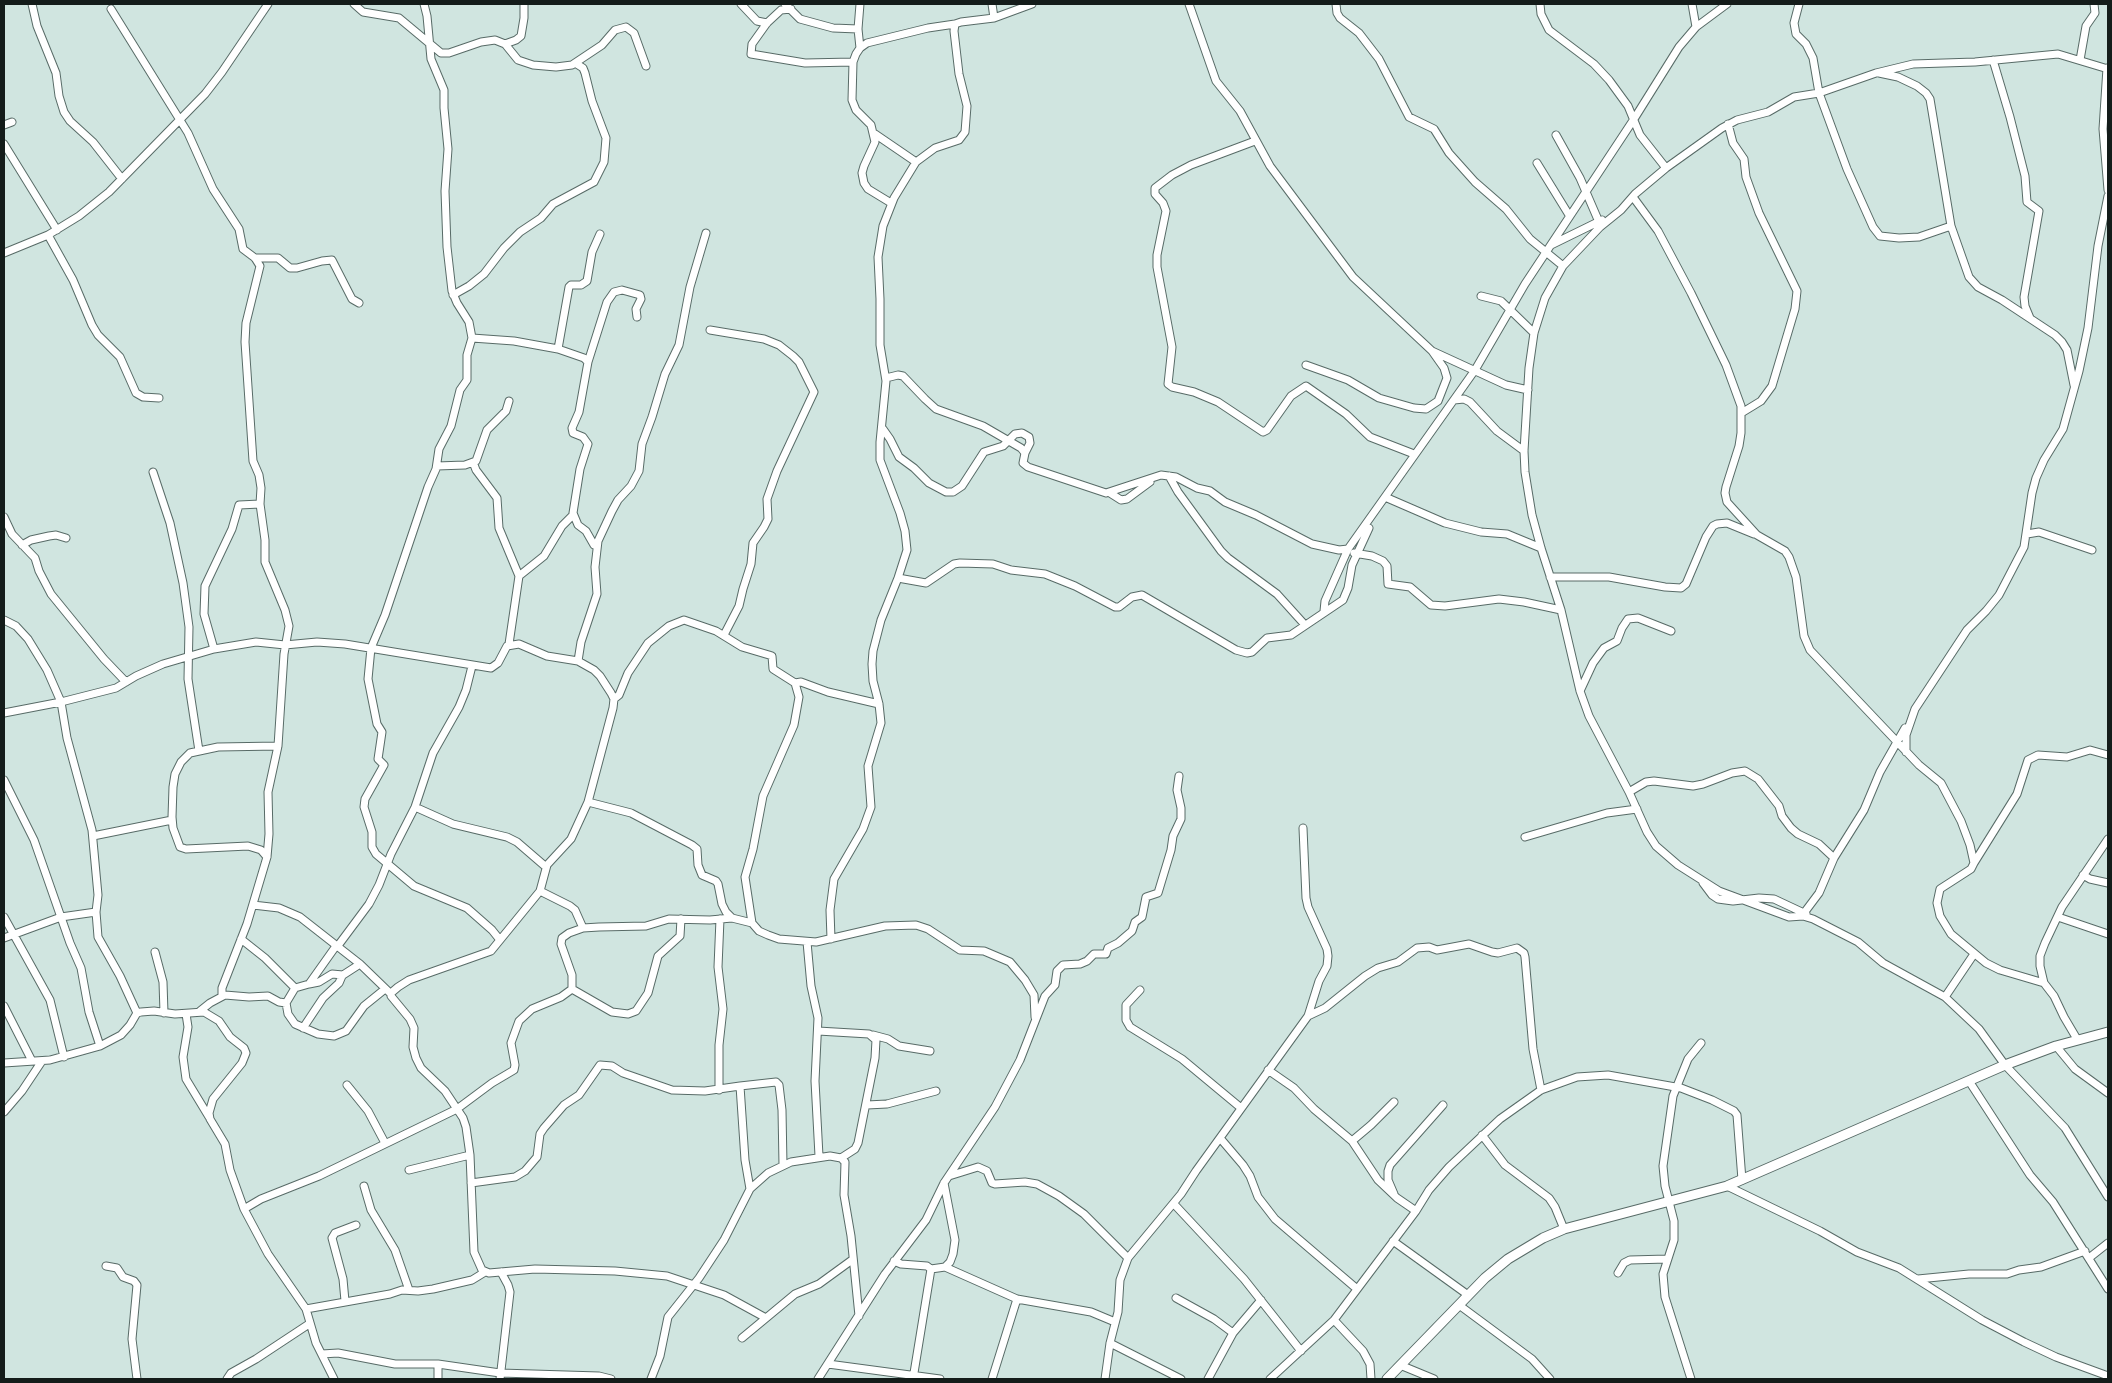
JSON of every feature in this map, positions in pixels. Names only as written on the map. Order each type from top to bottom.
[{"type":"street","points":[[32,4],[37,26],[56,73],[58,96],[64,112],[70,121],[93,142],[122,180]]},
{"type":"street","points":[[4,253],[48,235],[79,216],[122,180],[205,94],[268,4]]},
{"type":"street","points":[[354,4],[363,12],[398,18],[445,54],[495,40],[505,44],[516,58],[527,64],[556,67],[575,63],[602,45],[615,30],[626,27],[634,33],[646,66]]},
{"type":"street","points":[[424,4],[432,63],[444,90],[448,149],[445,185],[447,236],[453,295],[469,322],[472,338],[467,355],[467,379],[460,390],[451,426],[439,449],[437,466],[424,498],[385,615],[371,648],[368,679],[376,724],[382,732],[378,758],[384,765],[365,798],[364,806],[372,832],[373,852],[414,886],[467,908],[492,930],[500,940]]},
{"type":"street","points":[[505,44],[521,36],[524,4]]},
{"type":"street","points":[[741,4],[757,21],[767,23]]},
{"type":"street","points":[[992,4],[994,18]]},
{"type":"street","points":[[891,203],[868,189],[864,183],[862,173],[874,147],[875,134],[871,124],[856,110],[852,100],[853,62],[860,48],[867,43],[921,30],[994,18],[1032,4]]},
{"type":"street","points":[[1189,4],[1216,81],[1240,112],[1274,172],[1353,278],[1432,351],[1444,368],[1447,378],[1438,401],[1426,409],[1414,408],[1380,398],[1348,380],[1306,365]]},
{"type":"street","points":[[1336,4],[1337,13],[1340,18],[1359,33],[1379,59],[1409,118],[1434,129],[1449,153],[1475,182],[1506,209],[1524,232],[1548,249],[1563,266]]},
{"type":"street","points":[[1540,4],[1543,18],[1549,30],[1594,64],[1619,93],[1640,134],[1666,168]]},
{"type":"street","points":[[1692,4],[1696,27]]},
{"type":"street","points":[[1324,611],[1325,601],[1347,551],[1475,370],[1510,309],[1569,215],[1634,119],[1680,46],[1696,27],[1727,4]]},
{"type":"street","points":[[1799,4],[1794,23],[1796,34],[1806,44],[1813,58],[1819,93],[1847,169],[1873,227],[1880,236],[1899,238],[1919,237],[1952,226]]},
{"type":"street","points":[[2080,60],[2086,26],[2095,12],[2094,4]]},
{"type":"street","points":[[858,5],[860,48]]},
{"type":"street","points":[[853,62],[811,63],[753,55],[750,52],[752,44],[767,23],[781,10],[788,7],[800,19],[833,28],[858,29]]},
{"type":"street","points":[[111,9],[180,119],[213,188],[239,229],[243,249],[255,258],[260,266],[246,323],[245,357],[253,461],[259,476],[260,504],[265,534],[265,562],[288,619],[289,629],[285,644],[278,746],[268,792],[269,834],[267,857],[253,905],[222,988],[222,996]]},
{"type":"street","points":[[831,939],[830,910],[834,879],[864,828],[870,812],[868,766],[881,723],[879,704],[873,681],[873,651],[881,620],[907,550],[900,513],[880,460],[886,378],[880,345],[878,257],[883,226],[891,203],[916,162],[935,148],[958,140],[965,132],[967,106],[959,74],[954,31],[955,24]]},
{"type":"street","points":[[2108,190],[2103,129],[2108,68],[2060,54],[1964,63],[1922,62],[1876,73],[1819,93],[1794,97],[1768,112],[1728,124],[1666,168],[1600,227],[1563,266],[1545,298],[1534,334],[1524,451],[1528,495],[1541,548],[1561,610],[1580,691],[1589,716],[1630,792],[1647,832],[1656,846],[1678,865],[1702,881],[1742,900],[1789,917],[1803,916],[1813,919],[1858,942],[1883,963],[1945,997],[1979,1029],[2005,1066],[2064,1128],[2108,1197]]},
{"type":"street","points":[[1993,60],[2025,176],[2027,202],[2039,211],[2024,303],[2032,321]]},
{"type":"street","points":[[453,295],[469,286],[484,274],[504,248],[520,232],[541,218],[553,204],[573,192],[592,184],[598,174],[606,154],[606,138],[592,101],[583,68],[575,63]]},
{"type":"street","points":[[1876,73],[1907,81],[1922,89],[1930,99],[1952,226],[1966,270],[1972,282],[2055,335],[2067,350],[2074,390]]},
{"type":"street","points":[[4,125],[12,122]]},
{"type":"street","points":[[1728,124],[1733,143],[1744,159],[1746,177],[1759,213],[1797,291],[1795,309],[1772,386],[1762,401],[1743,412]]},
{"type":"street","points":[[875,134],[916,162]]},
{"type":"street","points":[[1556,135],[1586,190],[1599,222]]},
{"type":"street","points":[[1255,141],[1186,167],[1155,188],[1154,194],[1163,203],[1166,211],[1157,255],[1157,267],[1172,348],[1168,384],[1218,402],[1263,432],[1267,430],[1291,396],[1306,386],[1346,414],[1370,437],[1414,454]]},
{"type":"street","points":[[4,144],[56,230]]},
{"type":"street","points":[[1537,163],[1569,215]]},
{"type":"street","points":[[1804,912],[1822,886],[1834,858],[1864,810],[1880,772],[1923,696],[1968,630],[1999,595],[2020,557],[2027,534],[2030,500],[2036,478],[2044,460],[2064,429],[2074,390],[2088,328],[2098,246],[2108,196]]},
{"type":"street","points":[[1633,197],[1648,214],[1658,231],[1726,365],[1743,412],[1739,446],[1725,493],[1734,512],[1757,535]]},
{"type":"street","points":[[1548,249],[1614,216]]},
{"type":"street","points":[[578,661],[581,642],[597,594],[595,567],[597,546],[612,510],[618,500],[631,486],[639,470],[642,444],[664,374],[679,345],[690,287],[706,233]]},
{"type":"street","points":[[558,348],[569,286],[583,284],[586,281],[592,252],[600,234]]},
{"type":"street","points":[[48,235],[73,280],[92,326],[98,335],[120,357],[136,393],[143,397],[159,398]]},
{"type":"street","points":[[255,258],[278,258],[287,266],[293,268],[332,260],[352,299],[359,303]]},
{"type":"street","points":[[597,546],[586,531],[578,525],[573,515],[580,469],[588,444],[585,439],[573,434],[572,428],[579,412],[588,362],[611,295],[622,290],[640,295],[641,299],[636,309],[637,317]]},
{"type":"street","points":[[1481,296],[1496,299],[1510,309],[1534,334]]},
{"type":"street","points":[[710,330],[764,339],[778,345],[794,356],[799,362],[814,392],[777,471],[767,499],[768,518],[753,543],[751,564],[739,606],[724,635]]},
{"type":"street","points":[[472,338],[514,340],[558,348],[584,358],[588,362]]},
{"type":"street","points":[[1432,351],[1506,385],[1528,390]]},
{"type":"street","points":[[886,378],[898,375],[903,376],[925,400],[936,408],[983,426],[1021,448],[1025,453]]},
{"type":"street","points":[[1454,400],[1464,399],[1470,402],[1497,431],[1524,451]]},
{"type":"street","points":[[437,466],[465,465],[473,462],[480,453],[487,430],[506,411],[509,401]]},
{"type":"street","points":[[883,429],[899,457],[934,486],[949,492],[962,486],[984,452],[1002,446],[1018,433],[1027,435],[1030,441],[1023,463],[1028,467],[1100,492],[1110,493],[1161,475],[1169,476],[1197,488],[1210,491],[1225,502],[1256,515],[1312,544],[1357,553],[1383,561],[1387,566],[1388,584],[1410,587],[1432,605],[1445,606],[1499,599],[1561,610]]},
{"type":"street","points":[[4,713],[61,702],[116,688],[163,664],[214,649],[256,642],[285,644],[317,642],[371,648],[472,666],[494,667],[509,644],[519,576],[499,528],[497,498],[476,470],[473,462]]},
{"type":"street","points":[[153,472],[179,561],[188,609],[188,679],[199,751]]},
{"type":"street","points":[[1169,476],[1190,510],[1228,558],[1277,594],[1305,625]]},
{"type":"street","points":[[1110,493],[1121,500],[1127,499],[1154,478]]},
{"type":"street","points":[[1385,497],[1445,523],[1481,532],[1507,534],[1541,548]]},
{"type":"street","points":[[214,649],[204,614],[205,586],[232,529],[240,505],[260,504]]},
{"type":"street","points":[[519,576],[544,556],[562,526],[573,515]]},
{"type":"street","points":[[898,578],[926,583],[954,564],[993,564],[1011,570],[1045,574],[1075,586],[1115,607],[1119,607],[1132,597],[1142,595],[1216,639],[1247,654],[1257,648],[1264,640],[1286,637],[1339,603],[1346,595],[1352,565],[1373,515]]},
{"type":"street","points":[[4,517],[12,534],[35,558],[39,571],[56,600],[126,682]]},
{"type":"street","points":[[1550,577],[1608,577],[1664,587],[1682,588],[1686,584],[1706,537],[1713,526],[1717,524],[1727,523],[1757,535],[1785,551],[1796,577],[1804,636],[1810,650],[1906,752],[1945,788],[1967,836],[1974,863]]},
{"type":"street","points":[[2027,534],[2039,532],[2092,550]]},
{"type":"street","points":[[22,545],[31,540],[49,536],[56,535],[66,538]]},
{"type":"street","points":[[1580,691],[1593,663],[1604,648],[1617,642],[1622,628],[1628,619],[1638,618],[1671,631]]},
{"type":"street","points":[[4,620],[16,626],[28,639],[47,670],[61,702],[67,738],[93,836],[98,895],[96,912],[98,937],[120,976],[137,1013]]},
{"type":"street","points":[[614,699],[619,695],[628,674],[648,643],[674,623],[684,620],[706,626],[742,647],[772,656],[773,669],[795,683],[799,682],[834,694],[879,704]]},
{"type":"street","points":[[342,976],[332,974],[319,982],[295,988],[286,1003],[290,1019],[303,1028],[328,1036],[341,1034],[351,1025],[364,1006],[409,980],[443,966],[491,951],[540,891],[546,867],[571,839],[588,802],[614,699],[600,676],[578,661],[547,656],[519,644],[509,644]]},
{"type":"street","points":[[309,984],[318,969],[368,904],[415,807],[428,763],[459,707],[466,690],[472,666]]},
{"type":"street","points":[[795,683],[799,697],[794,725],[764,796],[754,849],[745,877],[752,923],[759,931],[779,939],[807,942],[831,939],[885,926],[916,925],[928,929],[960,950],[984,951],[1003,958],[1016,968],[1030,988],[1035,1000],[1034,1022]]},
{"type":"street","points":[[1906,752],[1906,735],[1910,719]]},
{"type":"street","points":[[267,857],[261,850],[248,846],[182,849],[178,844],[172,820],[175,774],[185,757],[190,753],[231,746],[278,746]]},
{"type":"street","points":[[2044,983],[2000,970],[1974,954],[1951,934],[1940,916],[1937,903],[1940,889],[1971,869],[2017,794],[2028,760],[2038,755],[2067,757],[2090,750],[2108,755]]},
{"type":"street","points":[[1630,792],[1646,782],[1654,781],[1693,786],[1704,784],[1732,773],[1745,772],[1758,779],[1779,806],[1791,828],[1798,834],[1819,844],[1834,858]]},
{"type":"street","points":[[818,1379],[894,1261],[926,1220],[944,1183],[1008,1084],[1026,1046],[1045,996],[1055,985],[1055,974],[1060,967],[1084,963],[1094,954],[1106,954],[1108,948],[1118,943],[1132,931],[1135,922],[1142,917],[1146,897],[1158,893],[1171,850],[1174,832],[1181,819],[1182,808],[1177,790],[1179,776]]},
{"type":"street","points":[[4,780],[34,840],[70,943],[81,968],[89,1012],[100,1046]]},
{"type":"street","points":[[588,802],[631,813],[692,845],[696,850],[699,871],[702,875],[716,881],[722,904],[732,918]]},
{"type":"street","points":[[415,807],[453,824],[499,834],[512,839],[546,867]]},
{"type":"street","points":[[1525,837],[1607,813],[1637,809]]},
{"type":"street","points":[[93,836],[172,820]]},
{"type":"street","points":[[1105,1379],[1110,1343],[1119,1307],[1120,1280],[1128,1258],[1174,1204],[1308,1016],[1328,956],[1306,898],[1303,828]]},
{"type":"street","points":[[2077,1039],[2054,996],[2044,983],[2040,956],[2058,917],[2083,875],[2108,839]]},
{"type":"street","points":[[2083,875],[2090,879],[2108,883]]},
{"type":"street","points":[[540,891],[570,906],[583,928]]},
{"type":"street","points":[[1742,900],[1774,899],[1804,912],[1813,919]]},
{"type":"street","points":[[253,905],[279,908],[296,914],[360,964],[388,992],[410,1019],[414,1028],[413,1047],[421,1068],[445,1091],[466,1127],[470,1155],[474,1252],[478,1264],[485,1272]]},
{"type":"street","points":[[4,938],[61,917],[96,912]]},
{"type":"street","points":[[2058,917],[2108,934]]},
{"type":"street","points":[[4,918],[11,934],[50,1000],[64,1058]]},
{"type":"street","points":[[572,990],[572,975],[561,940],[569,933],[583,928],[646,926],[659,920],[732,918],[752,923]]},
{"type":"street","points":[[719,1090],[718,1045],[723,1009],[719,973],[720,919]]},
{"type":"street","points":[[572,990],[612,1012],[628,1014],[636,1010],[648,993],[658,956],[680,936],[681,920]]},
{"type":"street","points":[[241,939],[266,958],[295,988]]},
{"type":"street","points":[[807,942],[812,994],[818,1018],[815,1080],[819,1156]]},
{"type":"street","points":[[1308,1016],[1325,1008],[1364,976],[1378,968],[1398,962],[1417,948],[1429,946],[1437,950],[1469,944],[1498,953],[1517,948],[1524,953],[1525,957],[1533,1049],[1542,1090]]},
{"type":"street","points":[[155,952],[163,982],[164,1013]]},
{"type":"street","points":[[1945,997],[1974,954]]},
{"type":"street","points":[[303,1028],[323,998],[340,982],[342,976],[360,964]]},
{"type":"street","points":[[244,1209],[261,1199],[319,1176],[457,1109],[492,1083],[514,1070],[515,1065],[511,1043],[523,1016],[532,1009],[561,997],[572,990]]},
{"type":"street","points":[[1140,990],[1126,1005],[1126,1020],[1130,1027],[1182,1059],[1241,1108]]},
{"type":"street","points":[[137,1013],[154,1011],[186,1014],[200,1011],[228,994],[249,997],[268,996],[279,1002],[286,1003]]},
{"type":"street","points":[[4,1006],[32,1061]]},
{"type":"street","points":[[200,1011],[208,1013],[219,1020],[230,1037],[244,1048],[246,1052],[242,1063],[213,1099],[209,1113],[210,1119]]},
{"type":"street","points":[[4,1063],[64,1058],[100,1046],[120,1035],[130,1025],[137,1013]]},
{"type":"street","points":[[186,1014],[188,1027],[183,1057],[186,1078],[225,1144],[232,1175],[244,1209],[268,1254],[306,1309],[309,1324],[334,1379]]},
{"type":"street","points":[[818,1031],[873,1035],[888,1038],[899,1046],[930,1051]]},
{"type":"street","points":[[1386,1379],[1468,1295],[1508,1259],[1564,1229],[1727,1186],[2005,1066],[2077,1039],[2108,1032]]},
{"type":"street","points":[[841,1158],[857,1146],[877,1048],[873,1035]]},
{"type":"street","points":[[1691,1379],[1665,1296],[1663,1274],[1674,1234],[1674,1220],[1665,1186],[1663,1166],[1671,1104],[1676,1086],[1688,1059],[1701,1043]]},
{"type":"street","points":[[2056,1046],[2075,1069],[2108,1094]]},
{"type":"street","points":[[4,1112],[22,1091],[42,1061]]},
{"type":"street","points":[[471,1183],[515,1177],[526,1172],[537,1157],[540,1134],[544,1128],[564,1106],[579,1095],[600,1065],[612,1066],[623,1073],[672,1090],[719,1090],[776,1082],[779,1085],[782,1110],[783,1165]]},
{"type":"street","points":[[1268,1070],[1294,1088],[1314,1109],[1352,1141],[1378,1180],[1397,1198],[1416,1211]]},
{"type":"street","points":[[1270,1379],[1334,1320],[1438,1179],[1482,1135],[1518,1106],[1542,1090],[1577,1077],[1594,1075],[1623,1077],[1676,1086],[1699,1094],[1734,1111],[1738,1120],[1742,1180]]},
{"type":"street","points":[[1969,1081],[2030,1175],[2053,1202],[2108,1289]]},
{"type":"street","points":[[347,1085],[368,1111],[385,1143]]},
{"type":"street","points":[[740,1086],[745,1160],[750,1189]]},
{"type":"street","points":[[866,1105],[887,1104],[936,1091]]},
{"type":"street","points":[[1352,1141],[1394,1102]]},
{"type":"street","points":[[1397,1198],[1388,1180],[1390,1165],[1443,1105]]},
{"type":"street","points":[[1482,1135],[1505,1165],[1549,1198],[1564,1229]]},
{"type":"street","points":[[1220,1138],[1243,1165],[1250,1176],[1258,1198],[1274,1219],[1357,1289]]},
{"type":"street","points":[[409,1170],[470,1155]]},
{"type":"street","points":[[651,1379],[660,1356],[668,1317],[694,1285],[724,1240],[750,1189],[758,1180],[783,1165],[800,1159],[819,1156],[841,1158],[845,1162],[844,1195],[851,1236],[859,1316]]},
{"type":"street","points":[[949,1176],[978,1167],[987,1171],[994,1184],[1025,1182],[1037,1184],[1059,1196],[1084,1214],[1128,1258]]},
{"type":"street","points":[[944,1183],[955,1240],[952,1258],[945,1267]]},
{"type":"street","points":[[364,1186],[371,1210],[395,1250],[409,1290]]},
{"type":"street","points":[[1727,1186],[1820,1231],[1858,1252],[1899,1268],[1982,1320],[2024,1342],[2056,1357],[2108,1376]]},
{"type":"street","points":[[1174,1204],[1261,1300],[1301,1351]]},
{"type":"street","points":[[345,1301],[343,1279],[332,1238],[335,1233],[356,1226]]},
{"type":"street","points":[[1393,1241],[1468,1295]]},
{"type":"street","points":[[2089,1258],[2108,1243]]},
{"type":"street","points":[[1917,1279],[1969,1274],[2007,1274],[2041,1267],[2085,1251]]},
{"type":"street","points":[[742,1338],[800,1291],[819,1284],[852,1260]]},
{"type":"street","points":[[1618,1274],[1624,1263],[1630,1260],[1667,1260]]},
{"type":"street","points":[[894,1261],[901,1264],[927,1266],[931,1269],[945,1267],[1016,1299],[1091,1312],[1115,1322]]},
{"type":"street","points":[[106,1266],[117,1268],[123,1277],[134,1281],[137,1285],[132,1339],[137,1379]]},
{"type":"street","points":[[306,1309],[390,1294],[402,1290],[418,1291],[432,1289],[472,1280],[485,1272],[535,1269],[615,1271],[668,1276],[724,1295],[766,1318]]},
{"type":"street","points":[[914,1377],[931,1269]]},
{"type":"street","points":[[500,1376],[510,1292],[501,1272]]},
{"type":"street","points":[[1176,1298],[1214,1319],[1233,1333]]},
{"type":"street","points":[[992,1379],[1016,1299]]},
{"type":"street","points":[[1208,1379],[1233,1333],[1261,1300]]},
{"type":"street","points":[[1459,1305],[1532,1359],[1550,1379]]},
{"type":"street","points":[[1334,1320],[1363,1350],[1370,1364],[1371,1379]]},
{"type":"street","points":[[226,1379],[232,1373],[309,1324]]},
{"type":"street","points":[[1110,1343],[1181,1379]]},
{"type":"street","points":[[322,1354],[338,1353],[395,1364],[438,1364],[500,1376],[599,1376],[611,1379]]},
{"type":"street","points":[[438,1364],[438,1379]]},
{"type":"street","points":[[828,1364],[940,1379]]},
{"type":"street","points":[[1400,1365],[1434,1379]]}]
